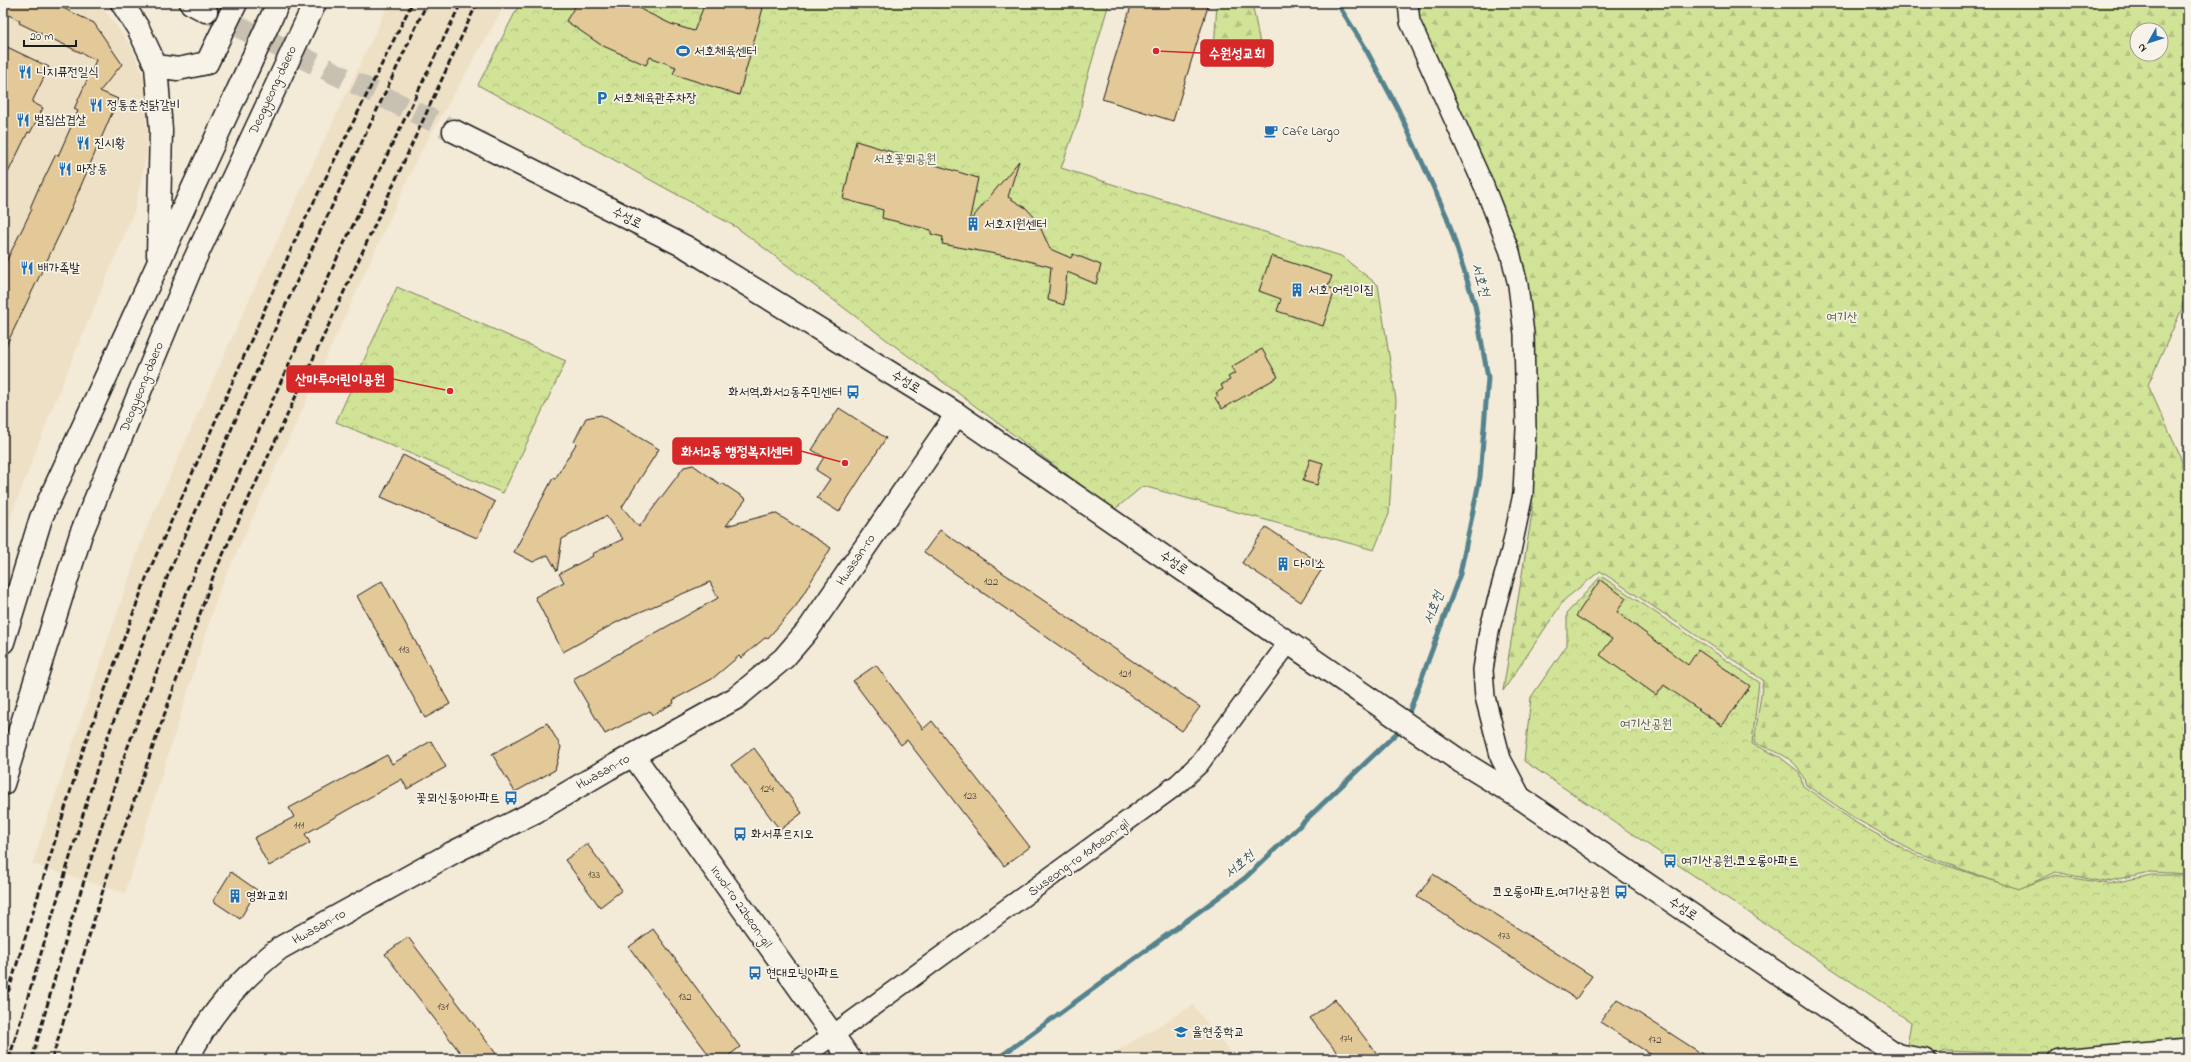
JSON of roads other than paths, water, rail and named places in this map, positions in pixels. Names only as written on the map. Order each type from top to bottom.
[{"type":"main road","points":[[122,3],[138,28],[156,66],[161,130],[158,264]]},
{"type":"main road","points":[[156,66],[178,69],[207,63],[236,3]]},
{"type":"main road","points":[[3,642],[41,518],[278,3]]},
{"type":"main road","name":"Deogyeong-daero","points":[[3,784],[81,534],[192,262],[315,3]]},
{"type":"main road","name":"수성로","points":[[454,131],[686,247],[957,414],[1460,761],[1522,799],[1897,1057]]},
{"type":"main road","name":"Hwasan-ro","points":[[188,1059],[212,1017],[232,992],[255,968],[280,948],[452,853],[535,812],[736,698],[784,658],[808,630],[957,414]]},
{"type":"main road","name":"Irwol-ro 22beon-gil","points":[[633,756],[850,1059]]},
{"type":"street","points":[[1408,3],[1410,22],[1484,186],[1510,252],[1518,284],[1524,334],[1526,429],[1523,494],[1511,551],[1488,637],[1483,670],[1485,697],[1501,759],[1522,799]]},
{"type":"street","name":"Suseong-ro 101beon-gil","points":[[800,1059],[1178,784],[1199,764],[1289,642]]},
{"type":"street","points":[[2058,1059],[2188,1048]]},
{"type":"street","points":[[1897,1057],[1926,1059]]},
{"type":"waterway","name":"서호천","points":[[1337,3],[1363,44],[1398,109],[1447,217],[1475,305],[1488,378],[1480,477],[1460,574],[1407,718]]},
{"type":"waterway","name":"서호천","points":[[997,1059],[1245,878],[1403,727]]},
{"type":"tunnel","points":[[206,11],[454,131]]},
{"type":"railway","points":[[3,1009],[85,744],[147,576],[297,236],[412,3]]},
{"type":"railway","points":[[9,1059],[101,755],[168,575],[282,313],[427,3]]},
{"type":"railway","points":[[32,1059],[69,928],[122,762],[195,571],[338,256],[461,3]]},
{"type":"railway","points":[[52,1059],[107,877],[214,574],[477,3]]},
{"type":"place","name":"서호체육센터","points":[[683,51]]},
{"type":"place","name":"수원성교회","points":[[1156,51]]},
{"type":"place","name":"니지퓨전일식","points":[[25,72]]},
{"type":"place","name":"서호체육관주차장","points":[[602,98]]},
{"type":"place","name":"정통춘천닭갈비","points":[[96,105]]},
{"type":"place","name":"벌집삼겹살","points":[[23,120]]},
{"type":"place","name":"Cafe Largo","points":[[1271,131]]},
{"type":"place","name":"진시황","points":[[83,143]]},
{"type":"place","name":"마장동","points":[[65,169]]},
{"type":"place","name":"서호지원센터","points":[[973,224]]},
{"type":"place","name":"배가족발","points":[[27,268]]},
{"type":"place","name":"서호 어린이집","points":[[1297,290]]},
{"type":"place","name":"산마루어린이공원","points":[[450,391]]},
{"type":"place","name":"화서역.화서2동주민센터","points":[[853,392]]},
{"type":"place","name":"화서2동 행정복지센터","points":[[845,463]]},
{"type":"place","name":"다이소","points":[[1283,564]]},
{"type":"place","name":"꽃뫼신동아아파트","points":[[511,798]]},
{"type":"place","name":"화서푸르지오","points":[[740,834]]},
{"type":"place","name":"여기산공원.코오롱아파트","points":[[1670,861]]},
{"type":"place","name":"코오롱아파트.여기산공원","points":[[1621,892]]},
{"type":"place","name":"영화교회","points":[[235,896]]},
{"type":"place","name":"현대모닝아파트","points":[[755,973]]},
{"type":"place","name":"율현중학교","points":[[1181,1032]]},
{"type":"park label","name":"서호꽃뫼공원","points":[[905,159]]},
{"type":"park label","name":"여기산","points":[[1842,317]]},
{"type":"park label","name":"여기산공원","points":[[1646,724]]}]
